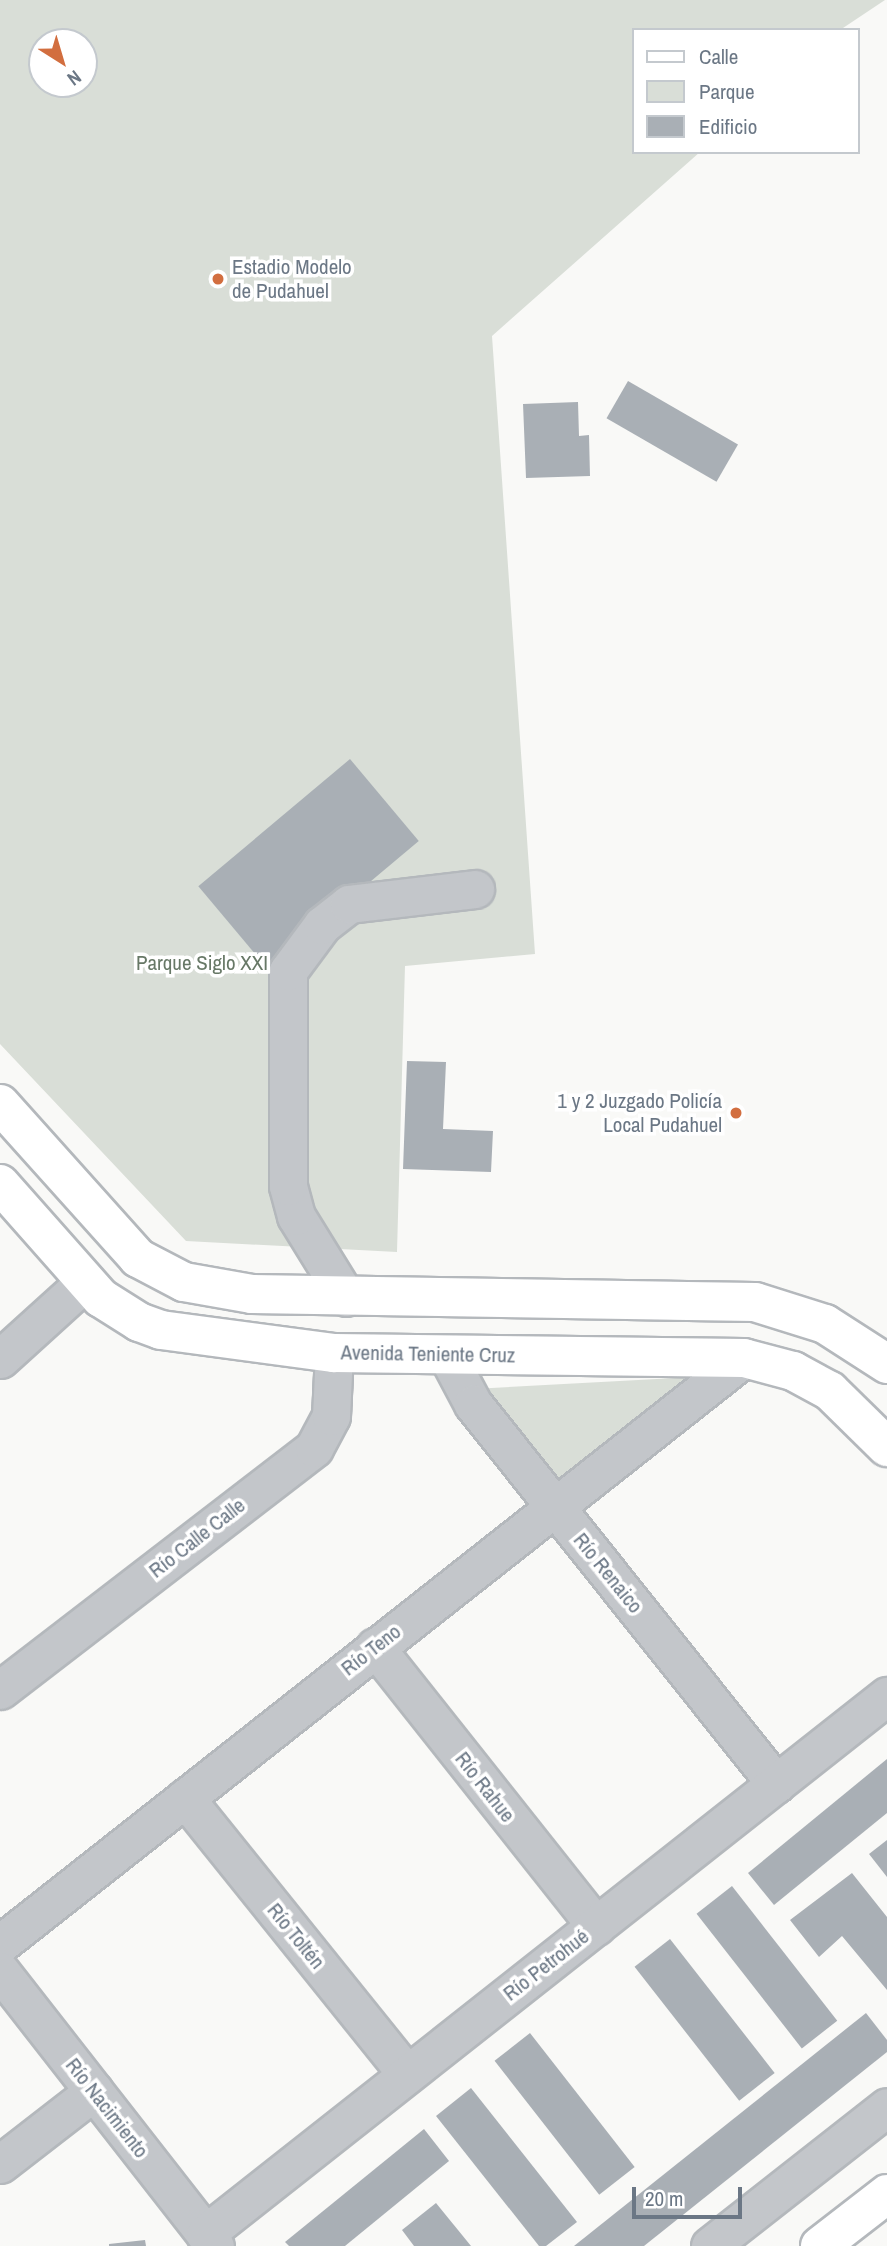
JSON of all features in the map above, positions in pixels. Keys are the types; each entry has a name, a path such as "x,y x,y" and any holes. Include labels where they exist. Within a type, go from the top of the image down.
{"main road":[{"path":"0,1104 138,1258 156,1271 184,1282 252,1294 346,1297 639,1300 728,1298 780,1307 824,1324 884,1354"},
{"name":"Avenida Teniente Cruz","path":"0,1184 86,1281 118,1311 161,1329 334,1353 448,1357 639,1355 744,1358 793,1371 830,1391 887,1447"},
{"path":"639,1300 639,1355"},
{"path":"821,2246 887,2194"}],"street":[{"path":"346,1297 296,1216 288,1186 288,971 322,925 349,904 475,889"},
{"path":"0,1359 86,1281"},
{"name":"Río Calle Calle","path":"0,1690 314,1448 331,1416 334,1353"},
{"name":"Río Renaico","path":"448,1357 473,1404 776,1784"},
{"name":"Río Teno","path":"0,1944 744,1358"},
{"name":"Río Rahue","path":"375,1647 596,1926"},
{"name":"Río Petrohué","path":"210,2240 407,2074 887,1696"},
{"name":"Río Toltén","path":"185,1797 407,2074"},
{"name":"Río Nacimiento","path":"0,1971 210,2240"},
{"path":"0,2164 94,2091"},
{"path":"710,2246 887,2107"}],"green space":[{"name":"Parque Siglo XXI","path":"0,0 885,0 843,28 632,28 632,154 698,154 492,336 535,954 405,966 397,1252 186,1241 0,1044"},
{"path":"694,1377 555,1491 473,1389"}],"building":[{"path":"628,381 738,444 716,482 606,418"},
{"path":"578,402 579,436 589,435 590,476 526,478 523,404"},
{"path":"350,759 419,841 267,968 198,886"},
{"path":"407,1061 446,1062 443,1129 493,1131 491,1172 403,1169"},
{"path":"887,1759 887,1813 774,1905 748,1873"},
{"path":"887,1840 887,1877 869,1854"},
{"path":"852,1873 887,1917 887,1990 842,1936 819,1957 790,1920"},
{"path":"732,1886 837,2021 802,2048 697,1914"},
{"path":"670,1939 775,2073 739,2101 635,1967"},
{"path":"866,2013 887,2040 887,2052 644,2246 574,2246"},
{"path":"530,2033 635,2167 599,2195 495,2061"},
{"path":"471,2088 577,2222 546,2246 539,2246 436,2116"},
{"path":"424,2129 449,2161 345,2246 289,2246 285,2242"},
{"path":"436,2203 471,2246 414,2246 402,2230"},
{"path":"145,2240 146,2246 109,2246 109,2244"}],"place":[{"name":"Estadio Modelo de Pudahuel","path":"218,279"},
{"name":"1 y 2 Juzgado Policía Local Pudahuel","path":"736,1113"}]}
